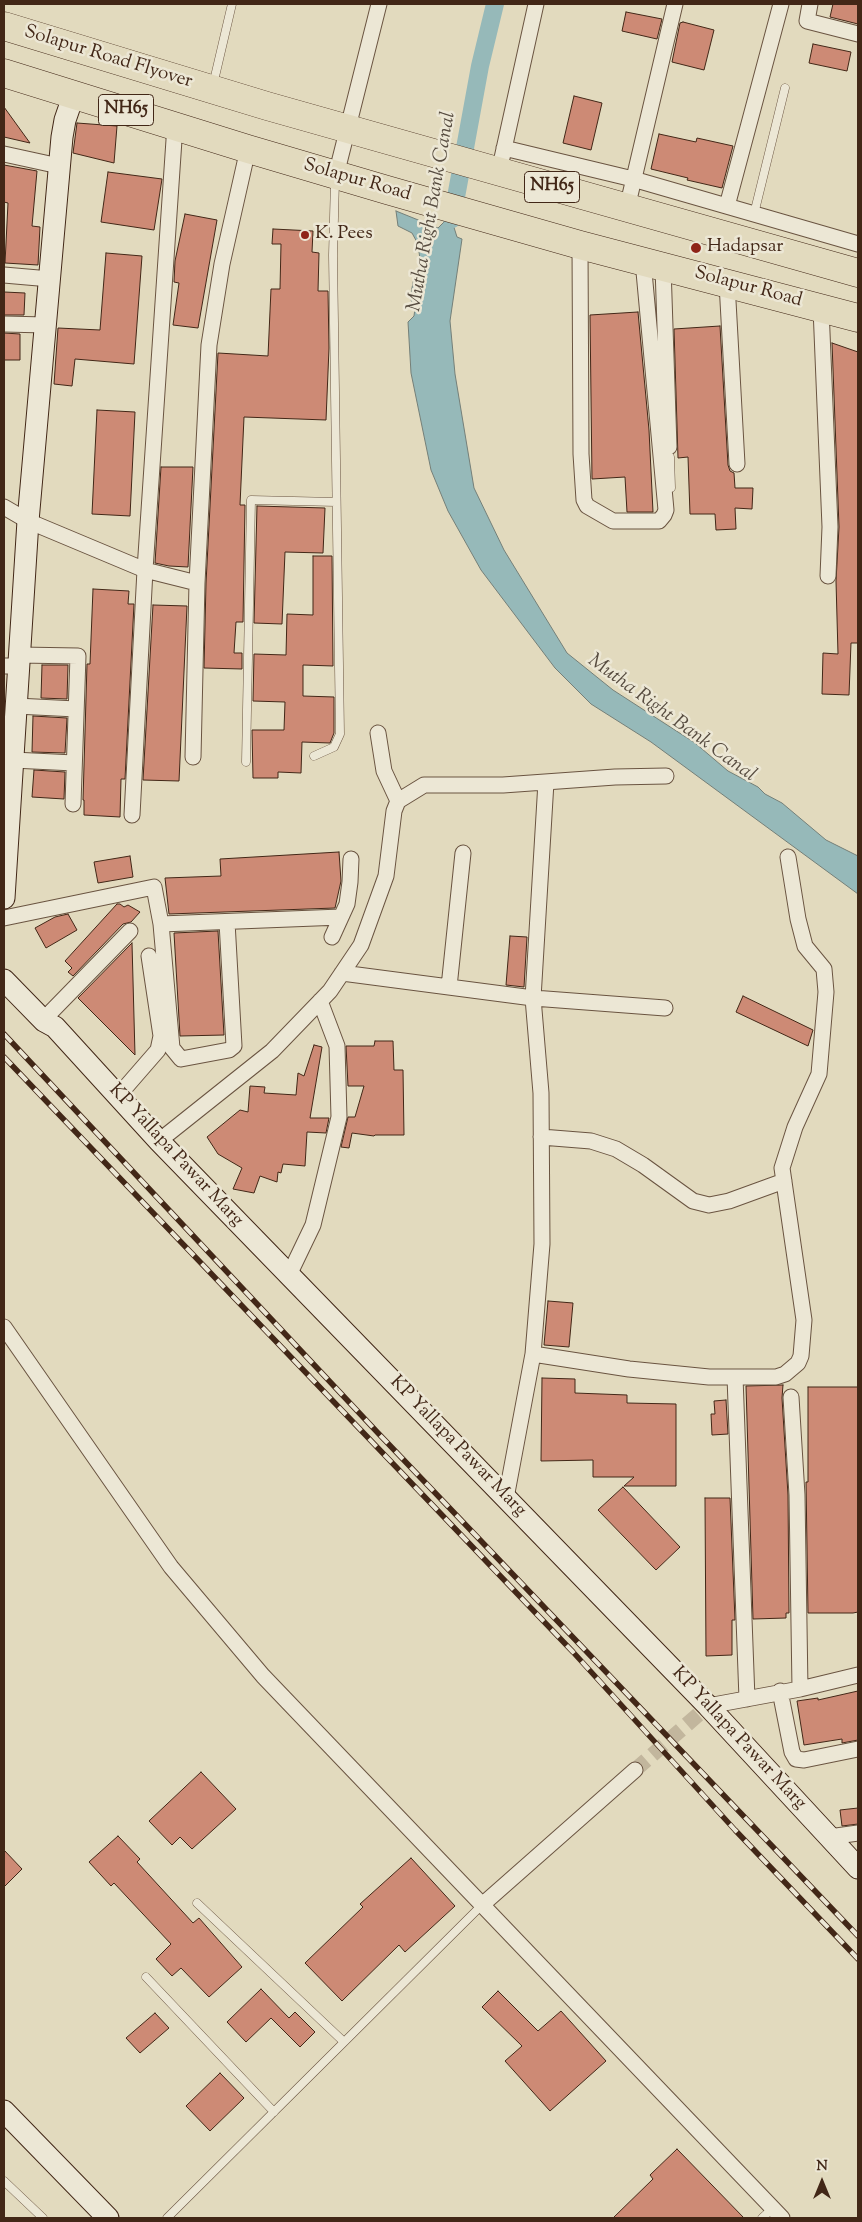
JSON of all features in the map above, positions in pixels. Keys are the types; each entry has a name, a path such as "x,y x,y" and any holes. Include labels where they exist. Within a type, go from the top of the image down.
{"highway":[{"name":"Solapur Road Flyover","path":"4,26 212,89"},
{"name":"Solapur Road","path":"4,73 387,190 580,245 858,318"},
{"name":"NH65","path":"212,89 401,144 493,162 627,208 858,273"}],"street":[{"path":"336,175 380,4"},
{"path":"536,4 493,162 633,179 754,214 858,240"},
{"path":"627,208 675,4"},
{"path":"727,206 780,4"},
{"path":"810,4 806,21 858,34"},
{"path":"4,898 10,764 16,706 14,662 46,326 59,166 65,120 74,94"},
{"path":"132,815 145,570 175,125"},
{"path":"194,757 197,584 209,345 222,264 248,149"},
{"path":"4,154 59,166"},
{"path":"580,245 580,375 584,500 587,506 612,521 658,521 666,510 653,264"},
{"path":"653,264 670,457"},
{"path":"4,275 50,279"},
{"path":"727,283 737,464"},
{"path":"821,308 830,526 828,576"},
{"path":"4,324 46,326"},
{"path":"4,507 28,521 145,570 197,584"},
{"path":"14,662 78,656 73,804"},
{"path":"16,706 76,709"},
{"path":"159,1141 272,1051 330,991 361,945 386,876 398,801 384,771 378,733"},
{"path":"10,764 74,763"},
{"path":"398,801 424,785 503,785 615,777 666,776"},
{"path":"506,1498 533,1354 542,1244 541,1092 533,998 546,782"},
{"path":"448,987 464,853"},
{"path":"533,1354 629,1369 735,1378 776,1377 794,1368 802,1356 804,1320 782,1168 795,1127 819,1074 826,992 824,969 805,946 798,919 788,857"},
{"path":"332,937 346,904 350,882 351,859"},
{"path":"4,918 154,887 161,924 172,1048 181,1059 229,1050 234,1046 227,922"},
{"path":"161,924 341,917"},
{"path":"52,1020 130,931"},
{"path":"118,1096 158,1050 161,1036 149,956"},
{"name":"KP Yallapa Pawar Marg","path":"4,968 159,1141 708,1706 829,1837 856,1863"},
{"path":"342,973 533,998 665,1008"},
{"name":"KP Yallapa Pawar Marg","path":"4,980 44,1021 52,1020"},
{"path":"289,1275 313,1226 339,1117 337,1046 320,1001"},
{"path":"541,1137 591,1141 616,1149 643,1165 693,1200 709,1205 730,1201 784,1181"},
{"path":"4,1327 171,1567 263,1676 482,1905 772,2215"},
{"path":"735,1378 747,1699"},
{"path":"791,1397 797,1495 800,1688"},
{"path":"708,1706 858,1675"},
{"path":"780,1691 792,1752 796,1759 804,1760 858,1749"},
{"path":"482,1905 635,1770"},
{"path":"829,1837 858,1833"},
{"path":"4,2111 108,2218"}],"lane":[{"path":"212,89 232,4"},
{"path":"754,214 785,88"},
{"path":"314,756 334,747 340,734 333,254 336,175"},
{"path":"670,457 671,490"},
{"path":"246,762 251,500 336,502"},
{"path":"197,1903 344,2042"},
{"path":"166,2218 482,1905"},
{"path":"146,1977 274,2112"},
{"path":"4,2181 43,2218"}],"water":[{"path":"396,211 438,228 445,221 452,221 457,237 462,239 450,321 455,374 474,488 504,550 567,653 613,690 695,743 728,771 758,787 765,794 782,803 826,840 858,856 858,894 651,742 591,704 555,668 481,570 448,511 431,470 411,373 408,322 414,316 415,308 410,298 414,278 421,267 418,244 412,233 398,226"}],"building":[{"path":"833,4 858,4 858,24 830,17"},
{"path":"626,12 662,19 657,39 622,31"},
{"path":"683,22 714,30 704,70 672,62 680,23"},
{"path":"813,44 851,52 847,71 809,63"},
{"path":"574,96 602,103 591,150 563,143"},
{"path":"4,107 30,143 4,137"},
{"path":"77,123 117,126 114,163 73,153"},
{"path":"659,134 696,142 697,138 733,146 722,188 651,169"},
{"path":"4,165 37,171 32,226 40,227 38,265 5,263 8,203 4,202"},
{"path":"108,172 162,179 154,230 101,222"},
{"path":"185,214 217,220 198,328 173,325 179,283 174,282 175,261"},
{"path":"273,229 313,231 312,252 319,253 318,291 328,291 329,348 326,420 244,417 240,505 245,505 243,622 236,622 234,653 242,653 242,669 204,668 206,583 218,353 268,356 271,289 280,289 281,244 272,244"},
{"path":"106,253 142,256 134,364 75,359 72,386 54,384 58,328 100,330"},
{"path":"4,292 25,293 24,315 4,315"},
{"path":"638,312 649,430 653,512 627,512 625,477 592,479 590,315"},
{"path":"720,326 728,465 730,471 734,473 735,488 753,488 752,509 735,508 736,529 716,530 715,514 690,514 688,457 678,458 674,329"},
{"path":"4,333 20,334 20,360 4,360"},
{"path":"832,343 858,352 858,643 851,643 849,695 822,694 823,653 838,654 836,581 839,527"},
{"path":"97,410 135,412 130,516 92,514"},
{"path":"161,467 193,467 188,567 155,563"},
{"path":"257,506 325,508 323,553 285,552 282,624 254,623"},
{"path":"313,556 332,556 333,666 303,665 303,696 334,697 334,733 330,743 302,742 301,773 278,772 278,778 253,778 252,730 284,730 285,702 253,701 254,654 286,655 287,614 313,615"},
{"path":"93,589 129,591 128,604 134,604 125,779 121,779 120,817 84,815 87,664 90,664"},
{"path":"153,605 187,606 179,781 143,780"},
{"path":"42,665 68,665 67,699 41,698"},
{"path":"33,716 67,718 65,753 32,752"},
{"path":"34,770 65,772 64,799 32,797"},
{"path":"339,852 341,881 335,908 169,914 165,878 221,876 220,859"},
{"path":"130,856 133,877 98,883 94,862"},
{"path":"117,904 124,907 128,905 140,912 131,922 123,924 73,976 68,972 72,968 65,961"},
{"path":"68,914 77,930 46,948 35,928 55,917"},
{"path":"218,931 224,1035 180,1036 174,933"},
{"path":"510,936 527,937 524,987 506,985"},
{"path":"132,943 135,1055 78,998"},
{"path":"743,996 813,1030 808,1046 736,1012"},
{"path":"375,1041 393,1041 394,1070 403,1070 404,1135 374,1136 352,1133 349,1148 341,1147 348,1117 355,1117 364,1086 348,1086 346,1046 374,1046"},
{"path":"314,1045 322,1047 310,1118 329,1118 326,1133 307,1132 305,1166 283,1164 281,1173 278,1172 277,1182 260,1176 254,1193 233,1189 242,1168 218,1154 207,1137 240,1110 248,1112 250,1086 265,1087 264,1093 296,1095 298,1073 304,1076"},
{"path":"548,1301 573,1303 569,1347 544,1345"},
{"path":"542,1378 575,1379 575,1393 627,1395 627,1403 676,1404 676,1486 624,1486 634,1477 593,1477 593,1460 541,1461"},
{"path":"783,1385 782,1398 788,1495 789,1613 786,1613 786,1618 753,1619 746,1386"},
{"path":"808,1387 858,1387 858,1612 808,1613 806,1482 808,1482"},
{"path":"726,1400 728,1434 712,1435 711,1414 715,1414 714,1401"},
{"path":"623,1487 680,1547 656,1570 598,1510"},
{"path":"705,1498 730,1498 735,1620 732,1620 732,1655 706,1656"},
{"path":"858,1691 858,1740 842,1743 842,1739 804,1745 797,1701 818,1698 818,1700"},
{"path":"201,1772 236,1809 192,1849 180,1837 172,1845 149,1821"},
{"path":"858,1808 858,1824 842,1826 840,1810"},
{"path":"118,1836 140,1859 137,1862 193,1923 199,1918 242,1967 209,1997 181,1968 172,1976 156,1959 171,1944 114,1883 111,1886 89,1862"},
{"path":"4,1850 22,1869 4,1887"},
{"path":"411,1858 455,1906 405,1952 399,1945 342,2001 305,1963 363,1907 360,1904"},
{"path":"261,1989 289,2018 295,2012 315,2032 300,2047 271,2018 246,2042 227,2022"},
{"path":"498,1991 538,2031 561,2011 606,2061 550,2111 505,2061 522,2046 482,2007"},
{"path":"155,2013 169,2028 140,2053 126,2038"},
{"path":"220,2073 244,2098 210,2131 186,2106"},
{"path":"677,2149 744,2218 613,2218 653,2179 650,2175"}],"waterway":[{"name":"Mutha Right Bank Canal","path":"452,219 480,66 495,4"}],"tunnel":[{"path":"635,1770 708,1706"}],"railway":[{"path":"4,1034 378,1433 858,1936"},
{"path":"4,1057 573,1652 735,1830 858,1959"}],"place":[{"name":"K. Pees","path":"305,235"},
{"name":"Hadapsar","path":"696,248"}]}
